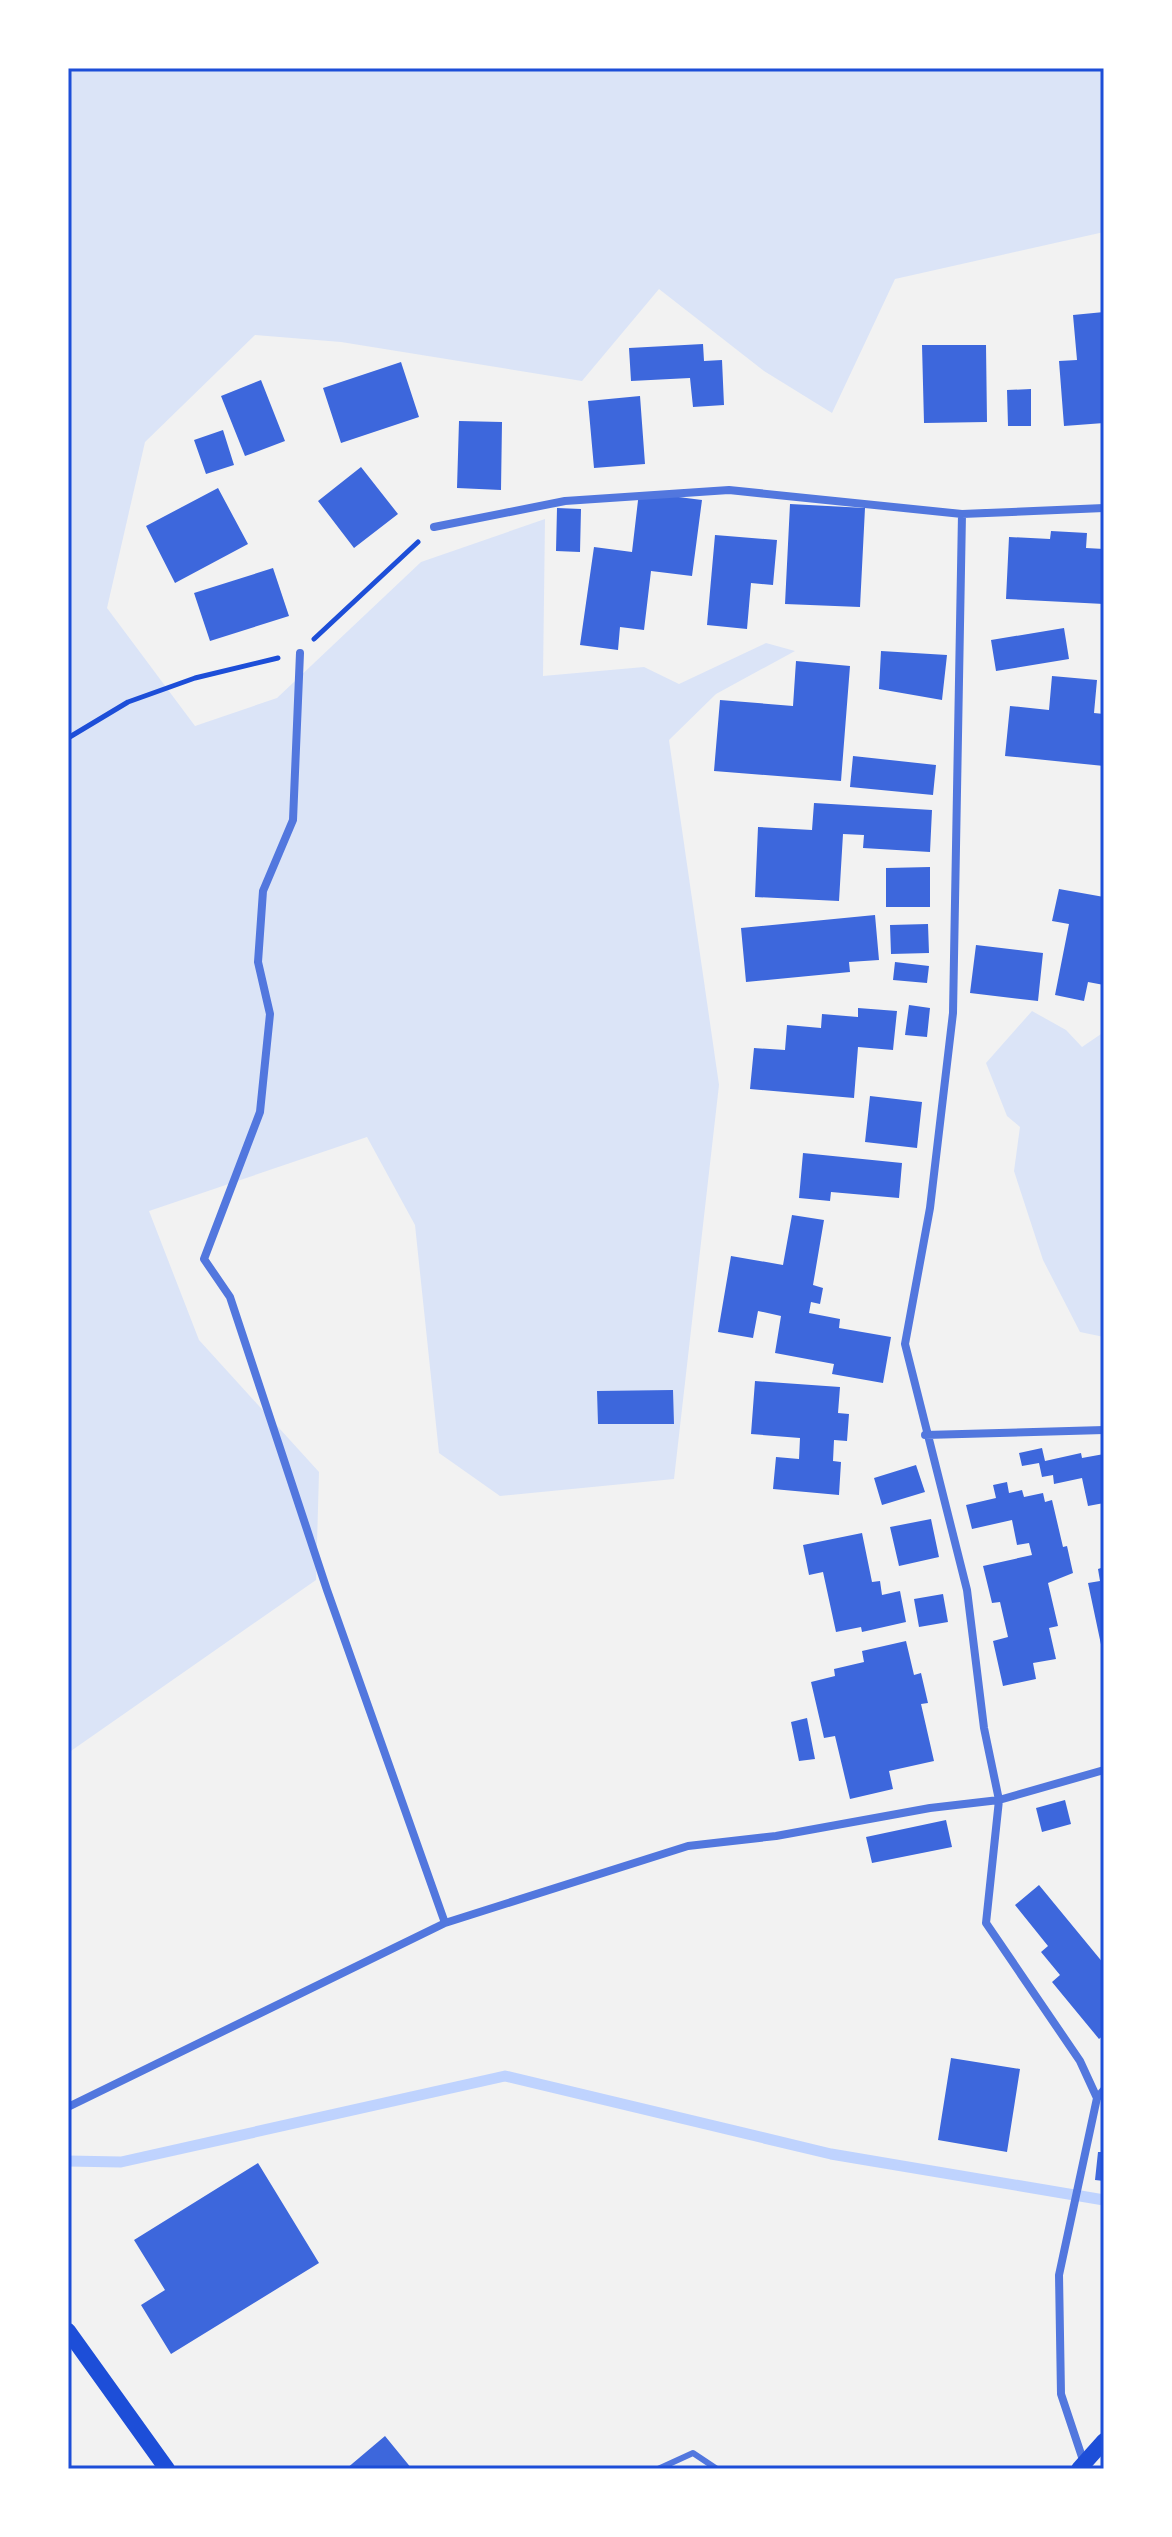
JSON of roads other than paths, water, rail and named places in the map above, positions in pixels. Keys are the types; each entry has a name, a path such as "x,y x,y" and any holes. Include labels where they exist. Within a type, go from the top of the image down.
{"main road":[{"path":"68,2331 167,2469"},
{"path":"1082,2466 1104,2441"}],"street":[{"path":"434,527 565,501 729,490 962,514 1104,508"},
{"path":"962,514 953,1013 930,1208 905,1344 925,1435 967,1590 984,1728 999,1800 986,1923 1080,2061 1097,2098"},
{"path":"300,653 293,820 263,891 258,962 270,1014 260,1112 204,1259 230,1297 327,1590 445,1923"},
{"path":"925,1435 1104,1430"},
{"path":"68,2107 445,1923 688,1846 776,1836 930,1808 999,1800 1104,1770"},
{"path":"1082,2466 1061,2394 1059,2275 1097,2098 1104,2090"}],"lane":[{"path":"658,2469 693,2453 717,2469"}],"waterway":[{"path":"68,2161 121,2162 505,2076 831,2154 1104,2200"}]}
